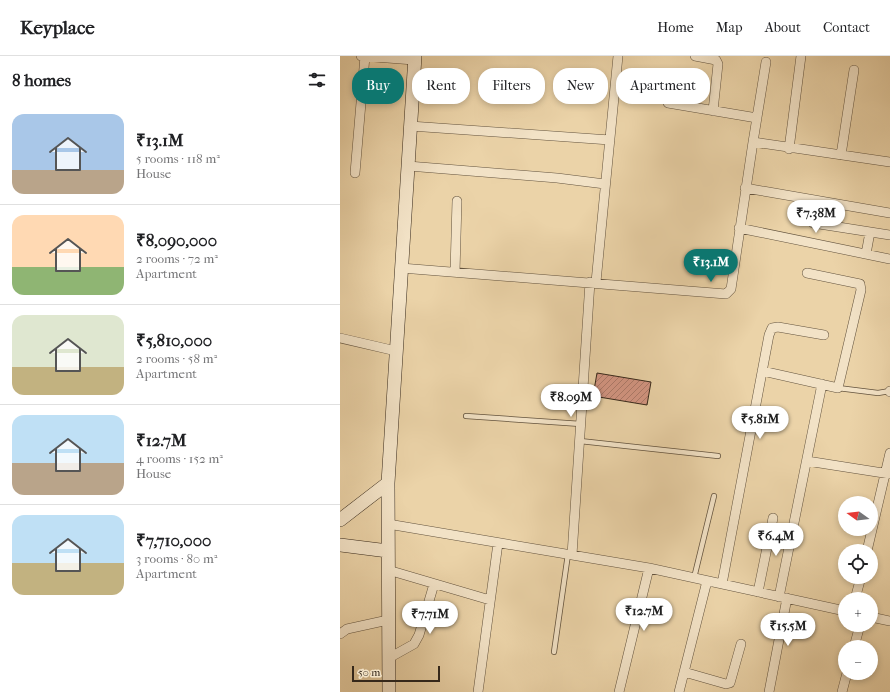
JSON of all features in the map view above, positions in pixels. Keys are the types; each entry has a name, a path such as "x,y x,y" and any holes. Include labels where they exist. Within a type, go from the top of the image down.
{"street":[{"path":"362,56 414,58 388,483 389,692"},
{"path":"355,173 364,56"},
{"path":"570,555 593,282 610,140 618,56"},
{"path":"695,56 716,60 718,64 713,111"},
{"path":"789,149 800,56"},
{"path":"401,268 593,282 726,294 731,290 745,188 766,62"},
{"path":"841,155 854,70"},
{"path":"674,104 757,118"},
{"path":"410,126 610,140"},
{"path":"753,142 789,149 890,162"},
{"path":"408,166 605,184"},
{"path":"745,188 890,213"},
{"path":"455,272 458,201"},
{"path":"812,223 890,236"},
{"path":"739,228 890,259"},
{"path":"866,254 870,232"},
{"path":"762,370 838,388 861,290 860,284 807,273"},
{"path":"722,584 768,335 772,328 778,327 824,335"},
{"path":"340,338 396,351"},
{"path":"769,692 783,598 822,384"},
{"path":"869,544 888,474 890,453"},
{"path":"807,461 888,474"},
{"path":"340,520 388,483"},
{"path":"758,592 773,518"},
{"path":"388,524 649,568 838,610"},
{"path":"478,692 498,543"},
{"path":"340,545 388,551"},
{"path":"619,692 649,568"},
{"path":"388,570 490,600"},
{"path":"679,692 707,581"},
{"path":"389,658 414,644 419,635 434,584"},
{"path":"878,618 890,621"},
{"path":"340,634 347,629 388,620"},
{"path":"684,672 726,684 730,683 741,644"},
{"path":"842,692 845,680"}],"lane":[{"path":"838,388 878,393 890,391"},
{"path":"466,416 581,424"},
{"path":"580,440 718,456"},
{"path":"694,578 714,496"},
{"path":"554,652 570,555"}],"building":[{"path":"597,373 651,382 647,405 593,396"}]}
